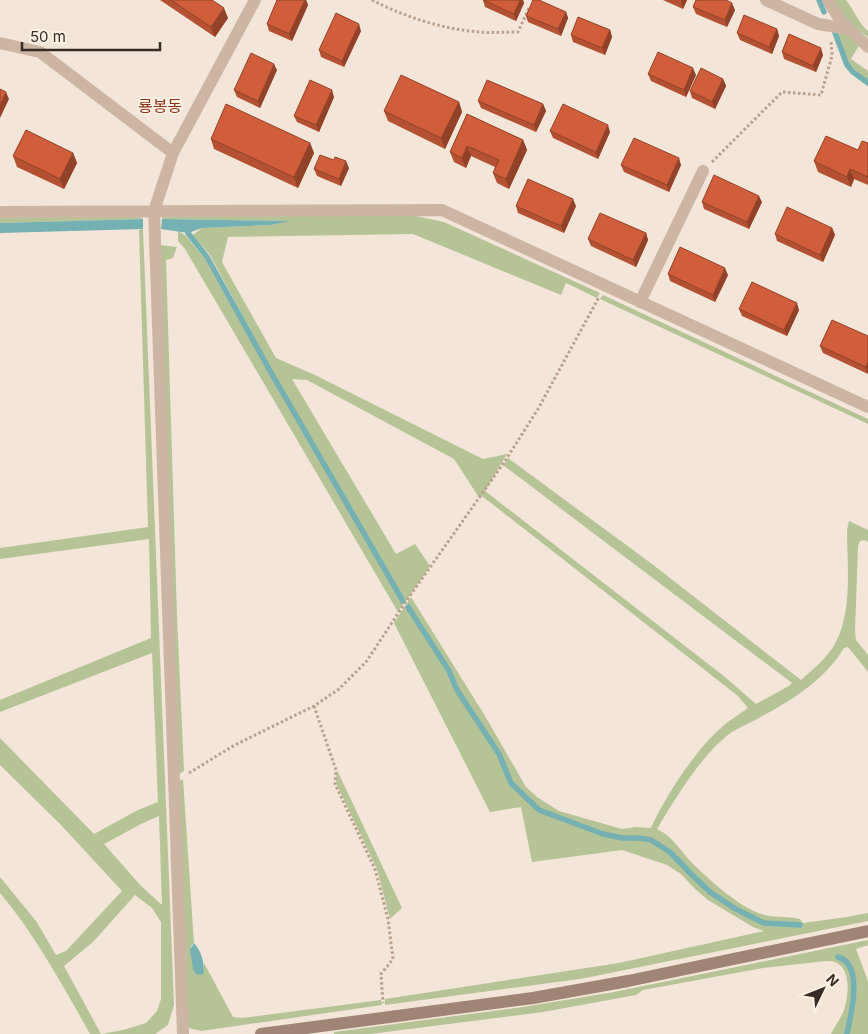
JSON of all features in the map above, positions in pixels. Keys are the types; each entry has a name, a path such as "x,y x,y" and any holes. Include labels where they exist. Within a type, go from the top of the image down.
{"street":[{"path":"183,1034 154,211 173,153 255,0"},
{"path":"766,0 818,24 849,29"},
{"path":"828,0 840,20 868,47"},
{"path":"0,43 40,52 173,153"},
{"path":"640,302 703,171"},
{"path":"0,212 442,210 868,407"},
{"path":"261,1034 542,996 628,981 868,931"}],"path":[{"path":"372,0 391,10 436,24 480,32 518,32 533,0"},
{"path":"703,171 782,92 821,95 832,56 829,26"},
{"path":"174,782 233,746 314,706 338,689 366,662 533,417 605,286"},
{"path":"314,706 336,770 335,784 375,869 388,919 393,959 381,974 385,1017"}],"green space":[{"path":"833,0 846,0 868,31 868,37 847,22"},
{"path":"835,30 844,30 860,44 851,59 868,71 868,81 848,64"},
{"path":"163,213 411,215 444,222 600,293 597,298 566,283 561,295 413,234 228,237 222,262 276,358 315,375 483,459 507,454 485,491 725,677 756,704 792,683 503,465 508,458 652,564 801,680 828,654 841,631 847,602 847,530 849,521 868,530 868,542 860,541 858,546 855,631 856,640 868,655 868,672 848,647 844,648 827,670 806,689 732,732 721,741 690,777 657,829 672,840 693,864 717,886 756,912 769,916 800,919 803,923 868,913 868,921 580,979 385,1005 385,999 619,963 764,931 753,927 708,900 681,874 667,865 622,850 532,862 521,807 490,812 394,623 405,606 448,671 456,691 498,754 510,784 538,811 602,835 622,840 639,839 651,842 670,853 709,893 733,909 764,924 803,927 802,923 765,922 734,906 711,891 671,851 652,839 622,837 603,833 540,809 512,782 501,753 458,690 450,670 407,603 411,597 485,716 526,787 537,797 559,811 622,829 636,827 651,828 673,787 702,747 723,726 748,708 738,696 482,496 480,499 454,459 307,380 292,379 396,554 415,544 430,566 406,601 270,367 210,255 193,235 202,228 271,225 287,221 162,219"},
{"path":"138,215 143,219 0,223 0,217"},
{"path":"143,229 174,1005 168,1025 155,1034 101,1034 90,1034 37,944 0,893 0,877 36,921 56,955 66,951 122,891 61,825 0,765 0,738 94,834 138,810 158,802 152,653 0,712 0,700 151,638 149,539 0,559 0,548 148,527 139,230","holes":["159,816 162,905 141,886 104,844","135,895 152,908 161,922 161,999 157,1011 146,1023 101,1034 64,966 93,942"]},
{"path":"178,231 186,236 205,259 403,604 398,612 185,249 178,241"},
{"path":"160,245 177,247 173,258 166,260 177,616 184,771 179,774"},
{"path":"603,295 868,419 868,424 600,299"},
{"path":"337,770 402,908 390,919 377,869 336,783"},
{"path":"183,779 194,943 191,946 204,973 204,963 233,1017 242,1018 381,1000 382,1005 201,1031 189,1028 187,1021 179,781"},
{"path":"868,940 868,945 856,949 868,981 868,1034 848,1034 854,1001 854,977 852,966 846,959 837,955 850,970 852,980 851,1004 845,1034 831,1034 844,1010 848,986 846,974 838,964 833,961 826,961 763,968 643,990 636,995 543,1012 370,1034 334,1034 334,1032 523,1007 614,992"}],"water":[{"path":"143,219 143,229 0,233 0,223"},
{"path":"162,219 290,221 271,225 202,228 188,233 161,229"},
{"path":"194,943 203,961 204,973 201,975 196,974 193,969 190,950"}],"building":[{"path":"171,0 212,0 224,8 211,27"},
{"path":"277,0 305,0 289,34 267,24"},
{"path":"483,0 520,0 514,14"},
{"path":"533,0 539,0 566,12 558,29 526,16"},
{"path":"696,0 726,0 732,3 725,20 693,7"},
{"path":"336,13 359,24 342,61 319,50"},
{"path":"744,15 777,29 769,47 737,33"},
{"path":"578,17 610,30 602,48 571,35"},
{"path":"789,34 821,48 813,66 782,52"},
{"path":"658,52 693,68 684,90 648,74"},
{"path":"251,53 274,64 258,101 234,90"},
{"path":"701,68 723,79 712,102 690,91"},
{"path":"401,75 459,102 441,138 384,111"},
{"path":"310,80 332,90 316,125 294,116"},
{"path":"487,80 543,104 534,125 478,101"},
{"path":"0,89 6,92 0,106"},
{"path":"226,104 310,143 294,177 211,139"},
{"path":"563,104 608,125 596,152 550,131"},
{"path":"467,114 523,140 506,179 493,173 499,160 467,146 462,158 450,152"},
{"path":"26,130 73,153 60,179 13,156"},
{"path":"826,136 858,150 862,141 868,143 868,177 850,169 847,177 814,161"},
{"path":"634,138 679,158 667,185 621,165"},
{"path":"320,155 334,160 335,157 346,161 339,179 314,169"},
{"path":"714,175 759,196 747,222 702,202"},
{"path":"528,179 573,199 561,226 516,206"},
{"path":"787,207 832,228 820,255 775,234"},
{"path":"600,213 646,233 633,260 588,239"},
{"path":"680,247 725,268 713,295 668,274"},
{"path":"752,282 797,303 784,330 739,309"},
{"path":"832,320 868,336 868,362 866,367 820,346"}],"waterway":[{"path":"819,0 824,12"},
{"path":"834,30 847,65 868,83"},
{"path":"188,233 207,257 269,369 403,601"},
{"path":"408,607 449,671 457,690 499,754 511,783 539,810 603,834 622,838 651,840 670,852 710,892 734,908 764,923 800,925"},
{"path":"838,957 846,962 851,969 853,979 853,1003 847,1034"}],"district":[{"name":"룡봉동","path":"160,106"}]}
